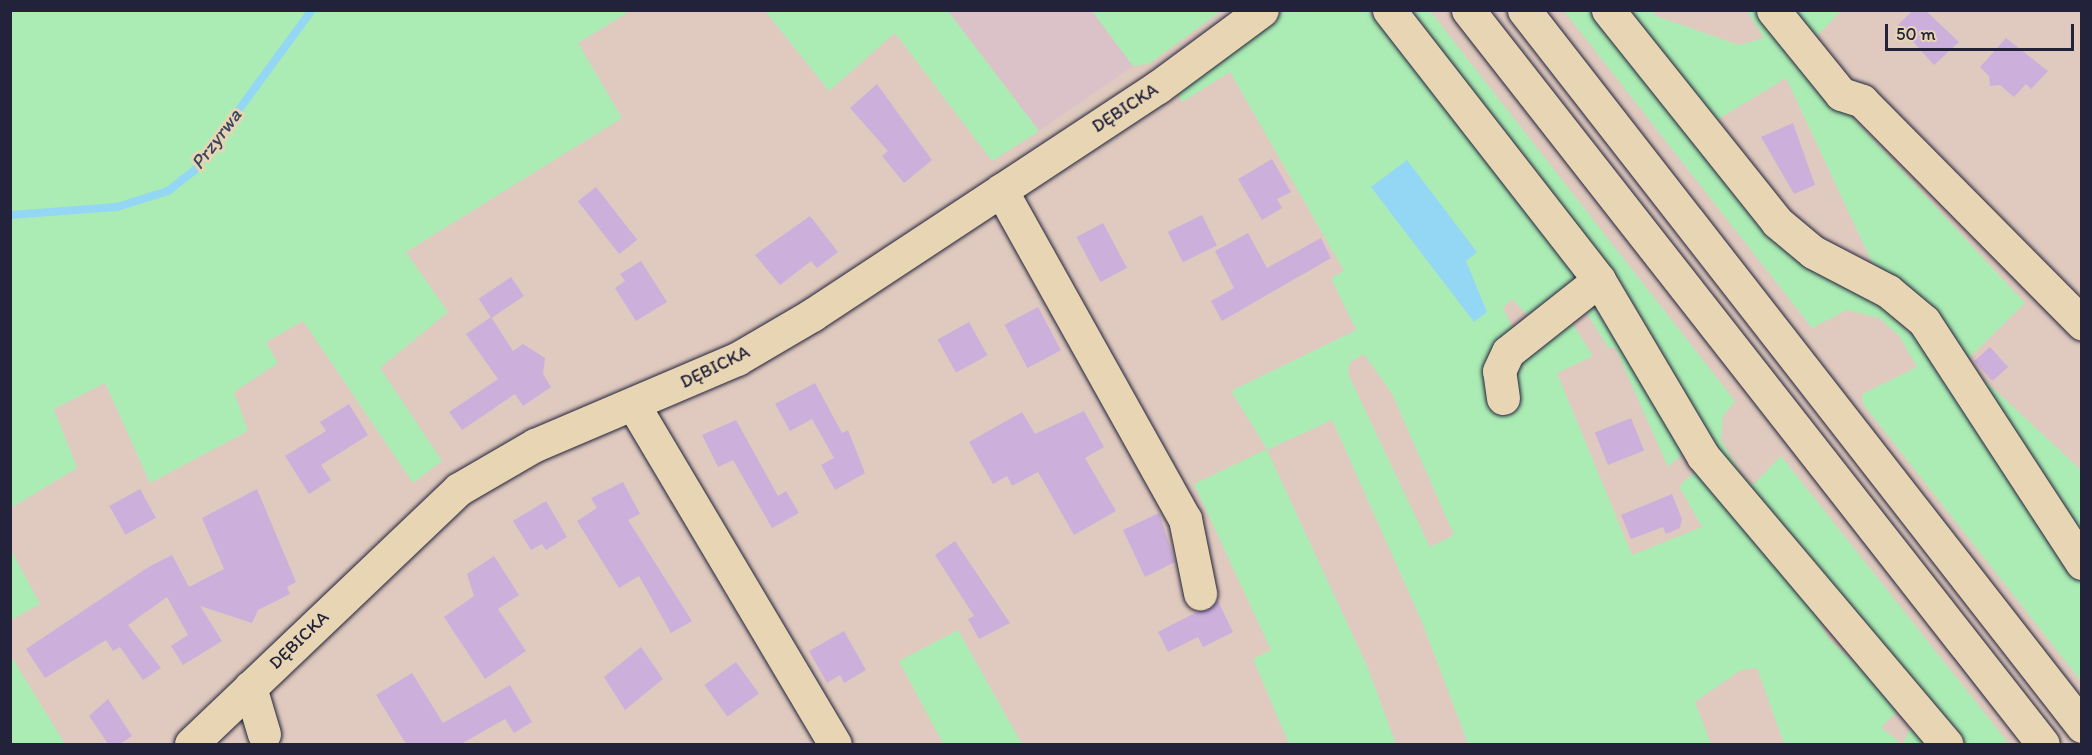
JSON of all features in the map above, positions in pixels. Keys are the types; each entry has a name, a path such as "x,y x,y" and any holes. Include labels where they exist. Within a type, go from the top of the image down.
{"main road":[{"name":"DĘBICKA","path":"191,744 459,489 535,445 737,359 1000,190 1263,10"},
{"path":"1389,10 1607,291 1681,425 1703,456 1946,744"},
{"path":"1468,10 2043,744"},
{"path":"1524,10 2082,726"},
{"path":"1608,10 1742,183 1813,252 1888,291 1924,321 2082,562"},
{"path":"1773,10 1841,94 1862,101 2082,323"},
{"path":"1000,190 1185,519 1200,593"},
{"path":"1503,398 1499,371 1508,352 1607,291"},
{"path":"633,404 834,744"},
{"path":"250,687 264,734"}],"shaded area":[{"path":"948,11 1092,11 1133,66 1039,131"}],"green space":[{"path":"10,11 630,11 578,43 622,118 406,252 448,312 380,368 442,461 413,483 303,321 266,342 278,363 234,392 248,431 150,483 105,383 54,409 77,468 11,508"},
{"path":"765,11 948,11 1039,131 992,161 895,33 829,91"},
{"path":"1092,11 1221,11 1149,64 1133,66"},
{"path":"1282,11 1369,11 1582,274 1529,317 1512,299 1503,308 1515,333 1514,356 1569,318 1593,356 1557,373 1632,555 1702,527 1679,486 1697,470 1804,594 1829,639 1892,698 1896,713 1881,727 1901,744 1784,744 1757,668 1741,670 1695,702 1711,744 1468,744 1422,622 1332,420 1267,450 1367,666 1396,744 1289,744 1253,659 1271,650 1194,484 1267,449 1231,391 1356,330 1331,278 1344,271 1230,72 1182,102 1177,91","holes":["1364,354 1392,394 1454,535 1430,547 1348,374 1350,362"]},
{"path":"1403,11 1430,11 1735,401 1723,416 1721,440 1741,474 1753,485 1781,456 2009,744 1956,744 1727,471"},
{"path":"1564,11 1596,11 1866,295 1931,350 2081,580 2081,681 1863,404 1862,394 1917,367 1900,337 1879,318 1847,310 1812,328"},
{"path":"1622,11 1656,11 1653,15 1739,45 1764,38 1747,11 1766,11 1846,110 2025,303 1965,362 2081,470 2081,547 1876,271 1786,78 1710,124"},
{"path":"1789,11 1841,11 1814,39"},
{"path":"1603,298 1686,451 1668,467 1615,347 1609,349 1585,310"},
{"path":"11,550 40,604 10,620"},
{"path":"958,630 1022,744 943,744 899,661"},
{"path":"11,656 65,744 11,744"},
{"path":"1912,724 1930,744 1903,744"}],"water":[{"path":"1407,160 1477,252 1466,261 1487,312 1474,322 1371,187"}],"building":[{"path":"1913,10 1925,10 1959,42 1934,65 1898,25"},
{"path":"2006,38 2048,71 2031,89 2026,84 2014,97 2000,85 1990,86 1989,76 1980,67"},
{"path":"877,84 932,160 904,183 882,156 888,151 850,108"},
{"path":"1793,123 1815,185 1794,194 1761,137"},
{"path":"1272,159 1291,192 1277,199 1282,208 1262,220 1238,179"},
{"path":"596,187 637,240 619,254 578,201"},
{"path":"1202,215 1217,246 1183,262 1168,232"},
{"path":"810,216 838,252 817,268 811,261 780,285 755,255"},
{"path":"1103,223 1127,268 1100,282 1077,237"},
{"path":"1248,233 1267,268 1321,238 1331,258 1222,321 1211,301 1234,288 1215,251"},
{"path":"641,261 667,302 636,321 615,288 625,281 620,274"},
{"path":"511,277 524,296 492,318 479,299"},
{"path":"1038,307 1061,350 1027,368 1004,325"},
{"path":"491,317 513,351 523,344 545,358 543,374 551,387 523,406 515,394 462,430 449,412 498,379 466,334"},
{"path":"969,322 987,355 956,373 938,339"},
{"path":"1990,347 2008,367 1992,381 1974,361"},
{"path":"815,383 842,433 848,430 865,473 835,490 821,465 834,458 812,419 790,431 775,404"},
{"path":"349,404 368,435 321,465 331,480 309,494 285,456 326,431 320,422"},
{"path":"1084,411 1104,447 1085,458 1116,511 1074,535 1038,472 1012,486 1007,476 993,484 969,442 1022,412 1035,434"},
{"path":"1631,418 1644,450 1608,465 1595,433"},
{"path":"736,420 778,496 786,491 799,513 772,528 733,460 718,467 702,435"},
{"path":"623,482 640,514 628,520 692,621 671,633 639,576 619,588 577,521 597,508 591,498"},
{"path":"140,489 156,518 125,535 109,506"},
{"path":"257,489 296,582 287,587 290,594 258,610 252,623 200,606 222,641 183,665 171,646 188,635 167,597 128,625 161,668 143,680 120,647 113,651 106,640 45,678 26,649 147,568 172,555 189,587 224,569 202,518"},
{"path":"1672,494 1682,519 1680,528 1666,534 1663,527 1631,539 1621,515"},
{"path":"546,501 567,537 546,550 542,544 531,550 513,521"},
{"path":"1159,513 1175,562 1145,577 1123,530"},
{"path":"955,541 1010,623 979,639 968,619 974,616 935,555"},
{"path":"494,556 519,595 498,609 526,651 485,679 444,617 474,596 467,574"},
{"path":"1218,601 1233,632 1203,647 1198,637 1168,652 1158,632"},
{"path":"844,631 866,670 844,683 840,675 827,683 809,651"},
{"path":"641,647 663,679 625,710 604,677"},
{"path":"736,662 759,694 727,716 704,685"},
{"path":"412,673 443,723 510,685 532,722 514,733 505,719 461,744 406,744 376,695"},
{"path":"108,699 132,736 120,744 108,744 89,716"}],"waterway":[{"name":"Przyrwa","path":"10,215 117,207 168,191 194,171 312,10"}]}
